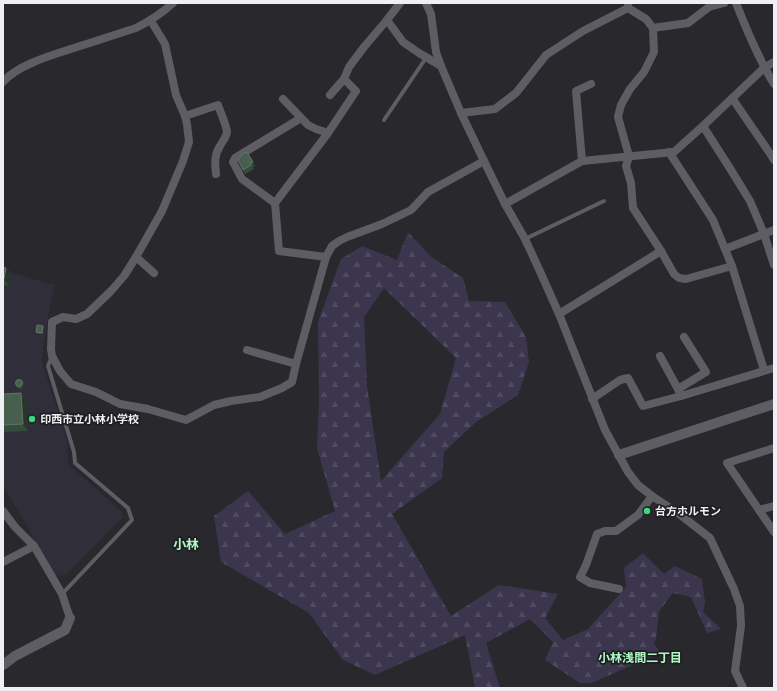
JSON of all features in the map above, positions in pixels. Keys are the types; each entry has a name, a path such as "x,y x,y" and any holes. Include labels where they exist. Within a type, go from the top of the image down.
{"street":[{"path":"3,82 13,73 40,59 136,28 151,21 173,3"},
{"path":"330,95 344,79 349,67 400,3"},
{"path":"426,3 431,14 436,52 441,66 484,160 505,204 525,240 559,314 605,430 628,472 638,485 695,525 710,538 734,589 740,606 741,626 735,671 744,688"},
{"path":"653,28 688,23 710,7 724,3"},
{"path":"736,3 764,68 774,84"},
{"path":"462,113 495,109 516,93 546,55 583,30 628,6 646,18 653,28 654,52 644,72 627,94 621,105 618,117 629,156 626,166 631,183 633,208 674,274 679,278 686,279 732,266"},
{"path":"387,20 403,42 419,54 441,66"},
{"path":"151,21 165,44 176,95 187,124 189,142 183,161 162,211 124,276 87,314 76,319 63,317 52,322 52,356 60,370 71,384 96,392 120,404 148,409 186,420 214,405 260,397 282,388 292,382 326,257 332,246 347,236 382,224 411,210 428,192 484,160"},
{"path":"505,204 582,161 674,152 764,68 774,62"},
{"path":"326,257 279,251 275,203 328,133 356,91 344,79"},
{"path":"582,161 576,91 591,84"},
{"path":"732,98 774,160"},
{"path":"283,99 308,124 316,129 328,133"},
{"path":"185,116 218,106 227,131 225,138 217,150 215,164 216,174"},
{"path":"275,203 242,178 233,162 235,158 301,118"},
{"path":"703,126 750,201 764,234 774,266"},
{"path":"669,152 713,220 732,266 764,370"},
{"path":"725,249 774,230"},
{"path":"559,314 661,251"},
{"path":"136,257 154,273"},
{"path":"679,393 706,372 684,337"},
{"path":"247,350 296,364"},
{"path":"660,356 679,393"},
{"path":"592,399 620,380 628,378 643,406 679,393 774,368"},
{"path":"619,455 774,404"},
{"path":"774,448 727,463 774,532"},
{"path":"619,589 590,583 580,577 596,534 605,531 616,531 638,515 652,496"},
{"path":"759,510 774,506"},
{"path":"3,511 15,527 34,546 62,594 70,618 65,630 15,656 3,665"},
{"path":"3,562 34,546"}],"lane":[{"path":"384,120 426,58"},
{"path":"525,240 604,201"},
{"path":"52,356 48,366 74,452 75,463 128,508 132,520 62,594"}],"shaded area":[{"name":"印西市立小林小学校","path":"3,266 13,273 54,285 43,347 42,362 68,445 67,451 69,465 122,512 122,518 65,575 55,575 36,545 29,529 3,486"}],"green space":[{"path":"408,232 430,256 463,278 469,301 505,302 526,337 529,362 518,395 476,422 444,452 442,478 392,514 451,616 499,585 558,594 545,618 563,640 588,629 626,587 624,568 643,553 664,574 675,566 702,579 705,602 703,612 721,629 707,633 691,597 673,593 659,611 656,639 654,644 661,653 591,683 580,683 545,660 553,642 530,619 486,643 500,688 475,688 465,635 375,675 343,660 309,613 221,562 214,516 248,491 285,534 335,511 317,448 319,401 318,322 341,259 362,246 397,260","holes":["384,288 456,358 440,414 381,481 367,386 364,317"]}],"building":[{"path":"247,152 253,162 243,170 238,160"},
{"path":"3,267 6,268 4,279 3,279"},
{"path":"37,325 43,326 42,333 36,332"},
{"path":"19,380 22,383 19,386 16,383"},
{"path":"21,393 23,424 3,425 3,394"}],"place":[{"name":"印西市立小林小学校","path":"32,419"},
{"name":"台方ホルモン","path":"647,511"}],"district":[{"name":"小林","path":"186,544"},
{"name":"小林浅間二丁目","path":"640,658"}]}
